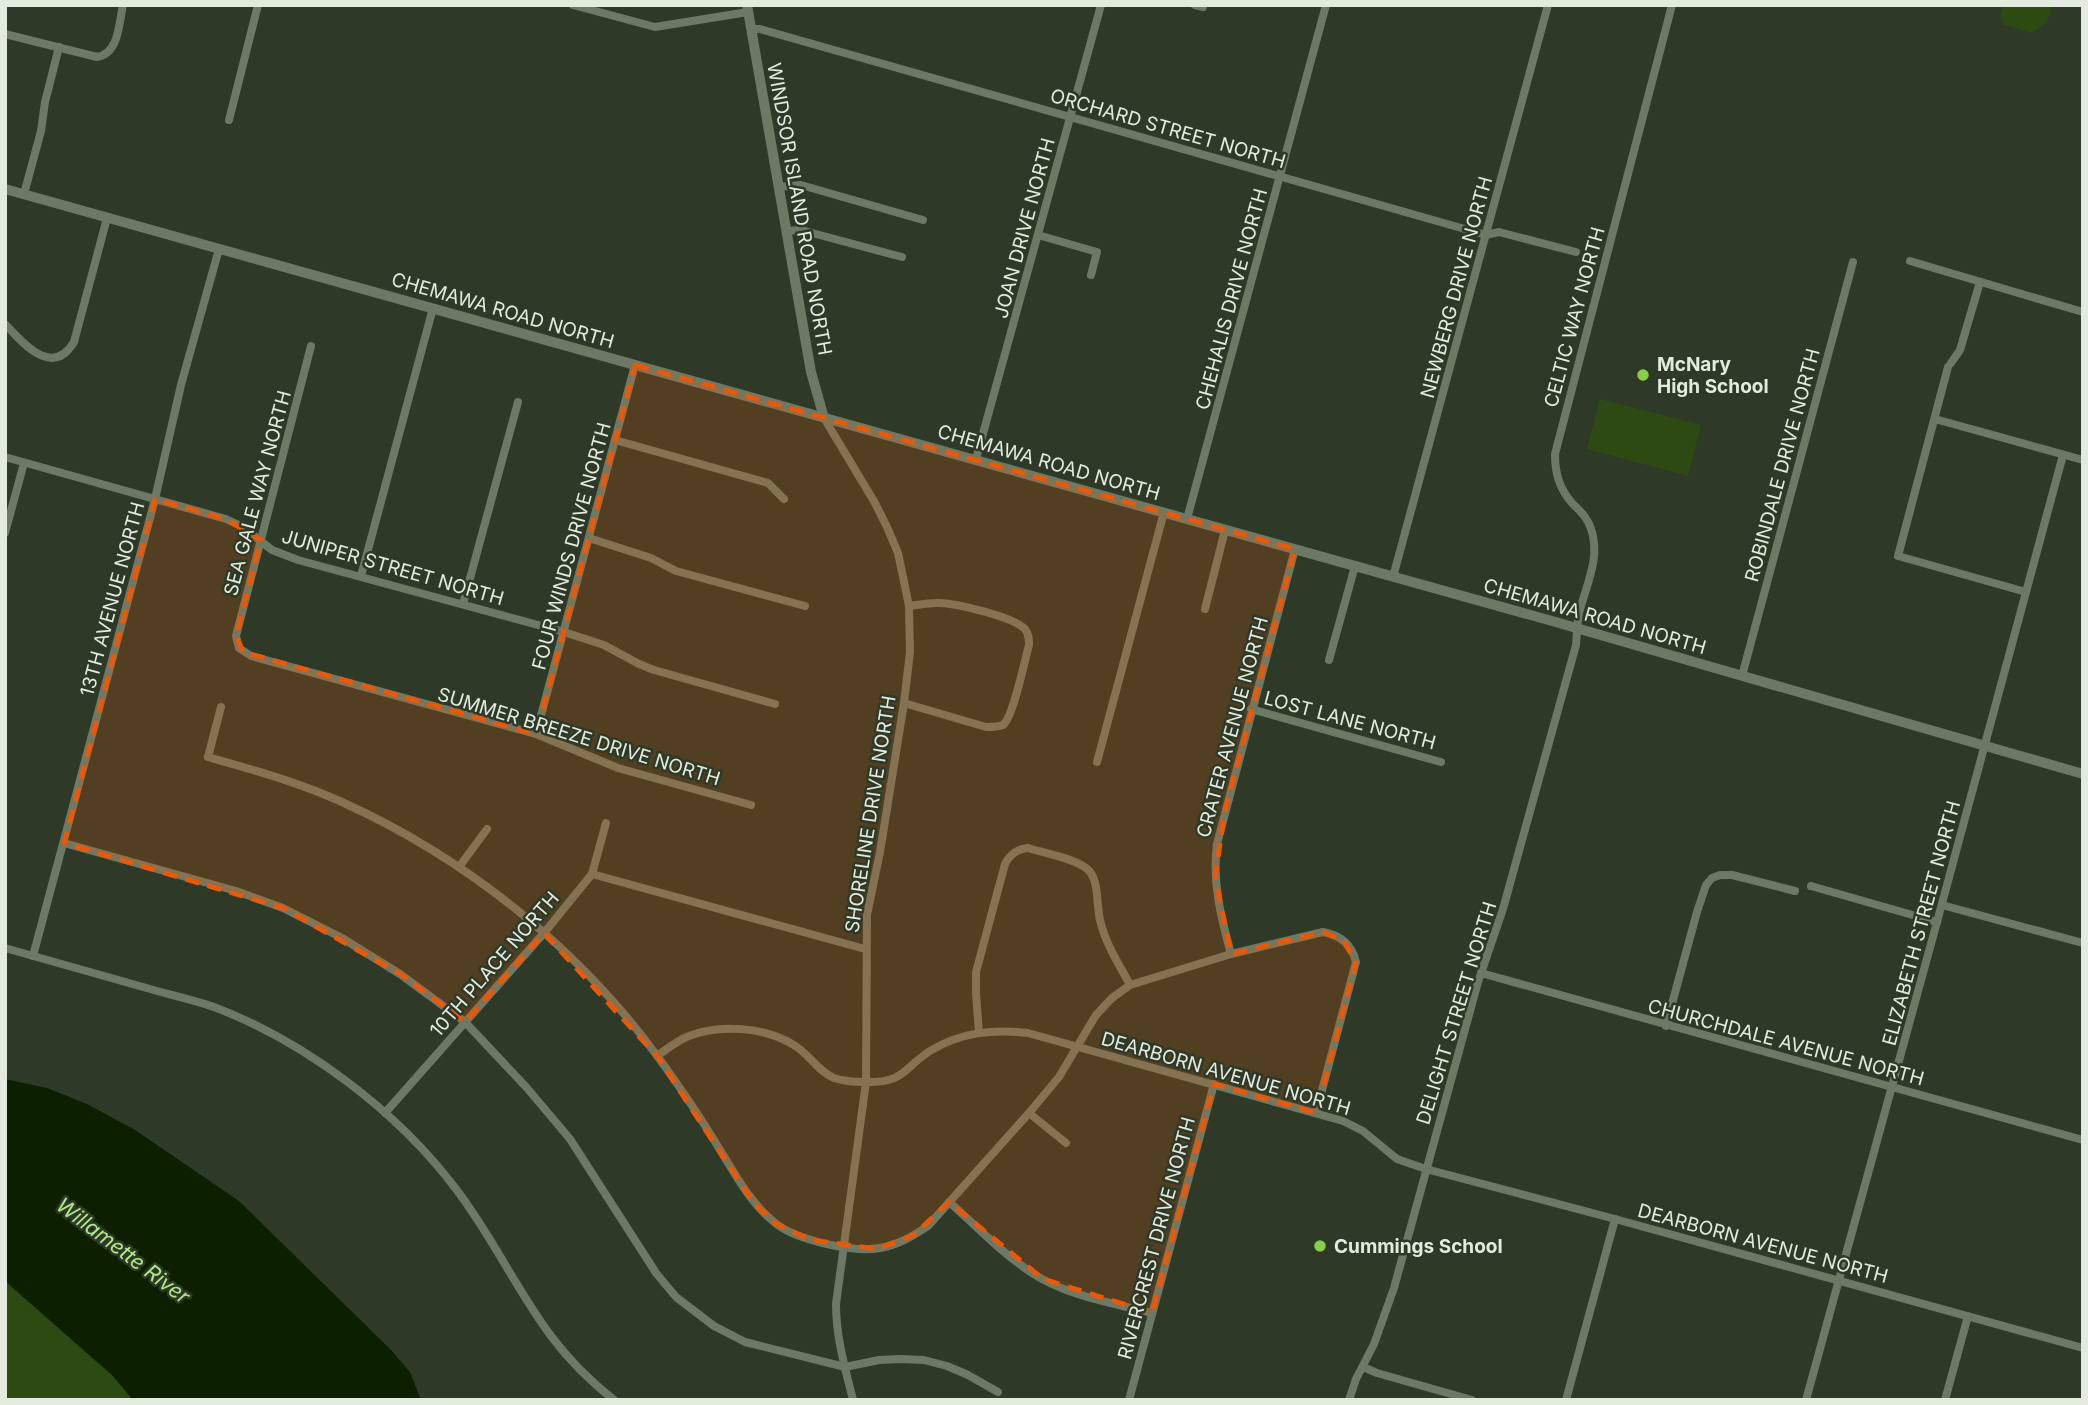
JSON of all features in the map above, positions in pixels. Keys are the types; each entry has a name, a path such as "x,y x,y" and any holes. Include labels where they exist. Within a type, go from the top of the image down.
{"street":[{"path":"5,34 97,57 109,53 124,5"},
{"path":"229,120 258,5"},
{"path":"573,5 656,27 747,9"},
{"name":"JOAN DRIVE NORTH","path":"976,459 1101,5"},
{"name":"CHEHALIS DRIVE NORTH","path":"1187,519 1326,5"},
{"name":"NEWBERG DRIVE NORTH","path":"1393,577 1548,5"},
{"name":"CELTIC WAY NORTH","path":"1577,629 1578,616 1594,562 1594,540 1587,520 1559,483 1555,453 1672,5"},
{"name":"WINDSOR ISLAND ROAD NORTH","path":"747,9 811,372 824,418"},
{"name":"ORCHARD STREET NORTH","path":"751,29 760,29 1486,235 1499,232 1576,252"},
{"path":"24,194 60,47"},
{"path":"778,187 800,185 923,220"},
{"name":"CHEMAWA ROAD NORTH","path":"5,189 976,459 2083,774"},
{"path":"5,324 34,352 51,357 66,353 74,342 107,218"},
{"path":"786,231 801,230 902,257"},
{"path":"1038,235 1097,252 1091,275"},
{"name":"13TH AVENUE NORTH","path":"33,956 155,499 181,385 219,249"},
{"path":"1910,261 2083,312"},
{"name":"ROBINDALE DRIVE NORTH","path":"1742,676 1853,262"},
{"path":"1980,282 1960,350 1949,365 1898,555 2026,593"},
{"path":"360,576 433,308"},
{"name":"SEA GALE WAY NORTH","path":"239,648 236,636 311,346"},
{"name":"FOUR WINDS DRIVE NORTH","path":"536,734 635,365"},
{"path":"463,604 518,401"},
{"name":"SHORELINE DRIVE NORTH","path":"824,418 887,527 898,553 909,606 910,652 904,703 867,915 866,1082 836,1315 839,1344 853,1400"},
{"path":"1935,419 2083,460"},
{"path":"615,440 768,483 784,499"},
{"name":"ELIZABETH STREET NORTH","path":"1806,1400 2063,455"},
{"name":"JUNIPER STREET NORTH","path":"5,457 226,519 243,527 272,550 298,560 564,632 604,645 654,670 775,704"},
{"path":"5,533 24,463"},
{"path":"1097,762 1164,512"},
{"path":"1205,609 1225,530"},
{"path":"589,538 651,558 677,571 805,606"},
{"name":"CRATER AVENUE NORTH","path":"1231,954 1216,891 1215,856 1251,709 1295,549"},
{"path":"1329,660 1354,566"},
{"path":"904,703 986,727 1003,724 1011,713 1029,645 1024,629 1009,620 956,605 938,603 909,606"},
{"name":"DELIGHT STREET NORTH","path":"1349,1400 1384,1319 1481,973 1503,909 1563,696 1576,645 1577,629"},
{"name":"SUMMER BREEZE DRIVE NORTH","path":"239,648 251,656 536,734 618,768 751,805"},
{"path":"220,707 208,757 281,779 342,802 402,831 458,867 544,933 600,988 657,1056 752,1200 774,1223 792,1234 844,1246 877,1249 898,1244 928,1226 1059,1077 1096,1015 1112,998 1130,985 1231,954 1313,933 1332,933 1349,946 1356,962 1316,1112"},
{"name":"LOST LANE NORTH","path":"1251,709 1441,762"},
{"name":"10TH PLACE NORTH","path":"385,1113 544,933 592,874 606,823"},
{"path":"458,867 487,829"},
{"path":"64,843 236,891 283,908 342,938 400,974 465,1022 570,1139 656,1273 677,1297 714,1326 745,1342 845,1367 879,1360 924,1360 968,1374 998,1392"},
{"path":"979,1032 976,972 1005,864 1013,852 1020,849 1028,848 1079,863 1091,873 1105,938 1130,985"},
{"path":"592,874 865,949"},
{"path":"1666,1026 1697,912 1706,885 1712,878 1732,875 1795,891"},
{"path":"1811,886 1937,922"},
{"path":"1942,905 2083,943"},
{"path":"5,948 213,1007 266,1031 338,1076 385,1113 456,1188 556,1342 592,1382 614,1400"},
{"name":"CHURCHDALE AVENUE NORTH","path":"1481,973 2083,1140"},
{"name":"DEARBORN AVENUE NORTH","path":"657,1056 685,1037 710,1029 747,1030 792,1044 833,1077 866,1082 894,1080 929,1052 979,1032 1028,1032 1343,1121 1363,1131 1397,1158 1426,1169 2083,1348"},
{"name":"RIVERCREST DRIVE NORTH","path":"1129,1400 1214,1084"},
{"path":"1029,1113 1066,1143"},
{"path":"949,1202 1021,1265 1042,1279 1069,1291 1152,1313"},
{"path":"1566,1400 1615,1219"},
{"path":"1945,1400 1968,1316"},
{"path":"1363,1367 1472,1400"}],"highlighted area":[{"path":"635,365 1295,549 1225,810 1215,877 1231,954 1323,932 1343,940 1356,962 1316,1113 1214,1084 1152,1313 1043,1279 949,1202 914,1235 877,1249 810,1240 774,1223 752,1201 657,1056 544,933 465,1022 400,974 283,908 64,843 155,499 226,519 261,540 236,636 243,652 536,734"}],"green space":[{"path":"2003,5 2051,5 2051,10 2046,22 2032,33 2004,25 2000,16"},
{"path":"1600,399 1701,425 1688,476 1587,449"},
{"path":"5,1281 113,1376 133,1400 5,1400"}],"water":[{"name":"Willamette River","path":"5,1079 47,1088 87,1104 135,1130 239,1201 391,1350 410,1372 421,1400 133,1400 113,1376 5,1281"}],"place":[{"name":"McNary High School","path":"1643,375"},
{"name":"Cummings School","path":"1320,1246"}]}
